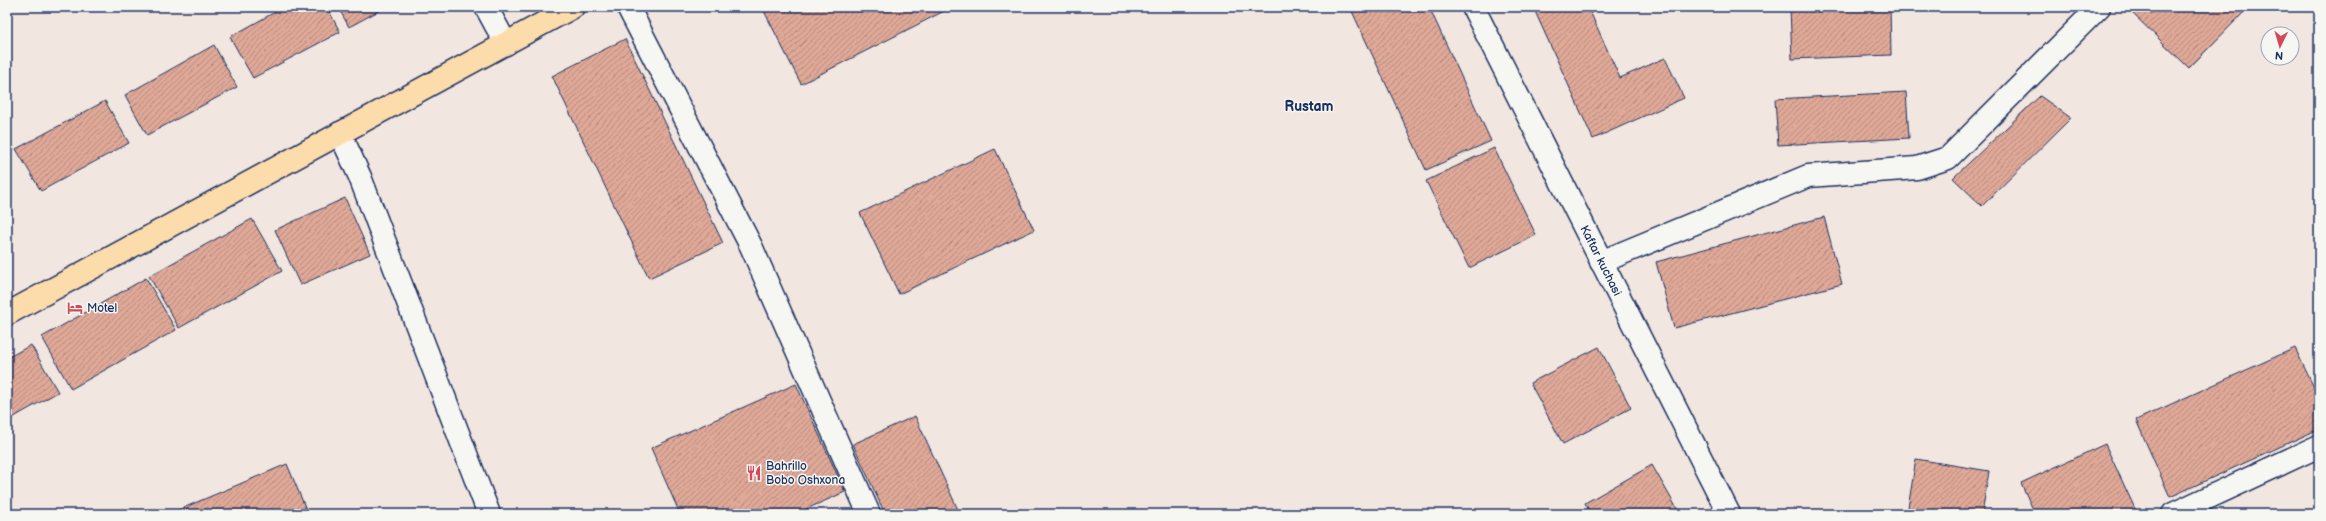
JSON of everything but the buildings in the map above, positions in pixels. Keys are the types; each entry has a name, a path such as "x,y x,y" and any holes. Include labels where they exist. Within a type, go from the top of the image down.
{"main road":[{"path":"7,314 573,7"}],"street":[{"path":"486,7 506,44"},
{"path":"628,7 751,246 869,514"},
{"name":"Kaftar kuchasi","path":"1473,7 1729,514"},
{"path":"1601,262 1808,176 1917,168 1948,158 2099,7"},
{"path":"340,133 363,184 489,514"},
{"path":"2174,514 2319,446"}],"place":[{"name":"Motel","path":"75,308"},
{"name":"Bahrillo Bobo Oshxona","path":"754,473"}],"district":[{"name":"Rustam","path":"1309,106"}]}
